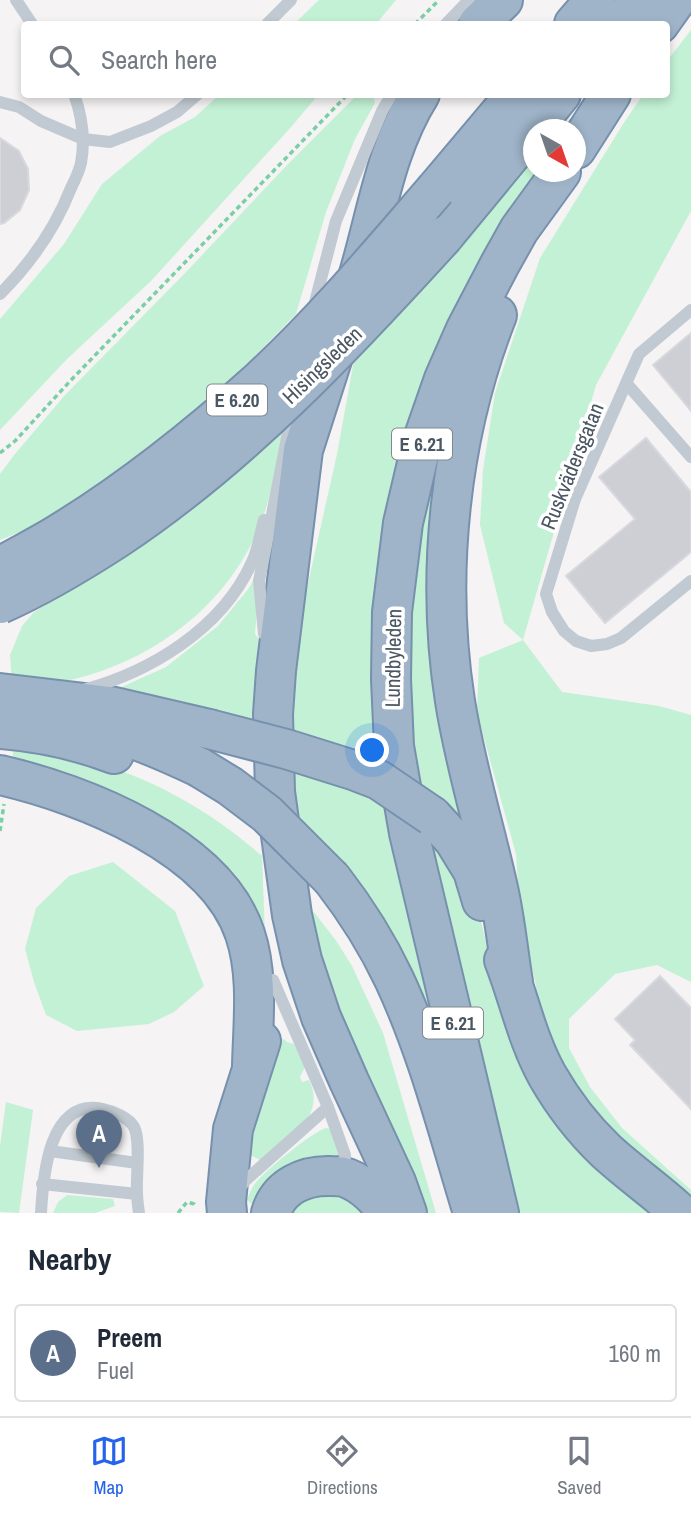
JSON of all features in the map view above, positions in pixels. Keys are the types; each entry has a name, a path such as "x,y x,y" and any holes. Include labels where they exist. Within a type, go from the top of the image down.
{"highway":[{"path":"481,21 503,0"},
{"path":"577,21 595,0"},
{"path":"622,21 640,0"},
{"path":"661,21 676,0"},
{"path":"216,1209 233,1129 264,1033 273,980 275,792 272,714 303,450 364,261 382,184 400,133 419,98"},
{"name":"Hisingsleden","path":"0,567 61,532 129,486 192,439 260,379 350,289 513,98"},
{"name":"Hisingsleden","path":"0,604 81,562 149,517 214,466 358,330 444,236 558,98"},
{"name":"Lundbyleden","path":"586,133 608,98"},
{"name":"Lundbyleden","path":"499,1213 409,833 393,735 392,612 403,523 422,442 440,389 493,276 519,230 553,182"},
{"path":"513,982 498,890 466,762 455,700 448,619 448,552 460,445 489,333 517,264 557,182"},
{"path":"0,692 110,706 286,749 379,780 432,816 454,841 472,871 537,1054 547,1074 579,1122 605,1150 680,1213"},
{"name":"E 6.21","path":"0,708 74,720 113,731 160,748 193,777"},
{"name":"E 6.21","path":"0,729 28,731 70,740 152,768 230,786 267,814 324,887 337,921 358,956 394,1029 448,1213"},
{"path":"2,788 50,788 116,815 172,847 200,868 217,886 235,910 247,943 254,983 252,1066"},
{"path":"275,792 292,915 302,960 321,1017 396,1182 407,1213"},
{"name":"E 6.21","path":"324,887 353,906 394,978 429,1069 473,1213"},
{"path":"270,1212 279,1196 296,1182 322,1176 344,1176 365,1188 388,1213"}],"lane":[{"path":"16,0 30,21"},
{"path":"270,21 290,0"},
{"path":"449,21 469,0"},
{"path":"0,294 41,247 63,210 81,166 83,139 75,98"},
{"path":"0,102 19,107 41,121 83,139 110,142 151,126 177,112 193,98"},
{"path":"300,360 337,221 390,98"},
{"name":"Ruskvädersgatan","path":"691,310 639,354 575,499 546,594 552,612 564,631 576,641 591,646 607,644 621,638 691,581"},
{"path":"275,792 259,581 298,374"},
{"path":"627,384 691,457"},
{"path":"46,698 117,679 154,662 190,637 219,610 237,588 252,561 289,429"},
{"path":"273,980 328,1107 345,1155 344,1176"},
{"path":"41,1213 43,1184 57,1130 68,1117 83,1107 104,1109 121,1116 134,1126 138,1141 139,1213"},
{"path":"216,1209 328,1107"},
{"path":"50,1152 137,1163"},
{"path":"43,1184 137,1195"}],"path":[{"path":"418,21 439,0"},
{"path":"0,459 1,453 15,442 73,378 344,98"},
{"path":"0,831 2,788"},
{"path":"178,1213 187,1202 216,1209"}],"green space":[{"path":"319,0 396,0 378,21 297,21"},
{"path":"691,30 691,211 596,385 523,640 504,623 480,525 483,470 495,393 540,258 641,98 670,98 670,57"},
{"path":"216,98 315,98 151,281 67,359 0,430 0,319 64,244 102,184 160,136 195,117"},
{"path":"354,98 374,98 375,103 355,139 326,212 296,314 198,411 59,516 0,540 0,474 15,454 65,395"},
{"path":"523,167 523,182 539,182 443,346 387,773 287,739 296,637 337,454 354,360"},
{"path":"455,423 477,849 424,796 407,761 402,706 425,471"},
{"path":"282,429 266,509 259,528 244,557 204,608 152,647 93,674 61,682 12,684 10,655 22,626 33,613 108,564"},
{"path":"274,542 274,555 265,576 257,608 255,634 261,651 259,731 104,695 166,667 218,626 249,588"},
{"path":"523,640 562,692 659,706 691,715 691,982 657,965 615,974 569,1019 569,1048 590,1087 622,1128 691,1190 691,1202 634,1155 578,1093 538,1019 536,986 520,914 516,854 477,713 479,658"},
{"path":"13,744 125,772 167,791 226,827 262,856 265,937 250,916 13,767"},
{"path":"290,763 393,802 464,1108 292,823"},
{"path":"418,819 478,910 503,1007 654,1213 510,1213"},
{"path":"113,862 175,911 204,986 174,1012 149,1024 77,1031 46,1015 25,949 36,908 69,876"},
{"path":"303,898 352,966 383,1033 436,1213 418,1213 349,1053"},
{"path":"282,1039 294,1044 305,1067 300,1077 302,1082 309,1080 314,1095 313,1105 307,1120 260,1160 248,1154 276,1040"},
{"path":"6,1102 33,1110 19,1213 0,1212 0,1146"},
{"path":"326,1128 331,1129 342,1158 254,1206 247,1200 254,1185 267,1171 299,1145"},
{"path":"330,1188 371,1213 286,1213 295,1201"},
{"path":"67,1195 113,1199 115,1206 95,1213 53,1213 58,1202"}],"building":[{"path":"0,138 19,151 28,169 29,190 20,210 0,224"},
{"path":"691,333 691,411 653,365"},
{"path":"646,438 691,492 691,552 605,623 566,576 635,519 599,477"},
{"path":"660,976 691,1008 691,1109 630,1045 635,1040 615,1019"}],"place":[{"name":"Preem","path":"99,1168"}]}
